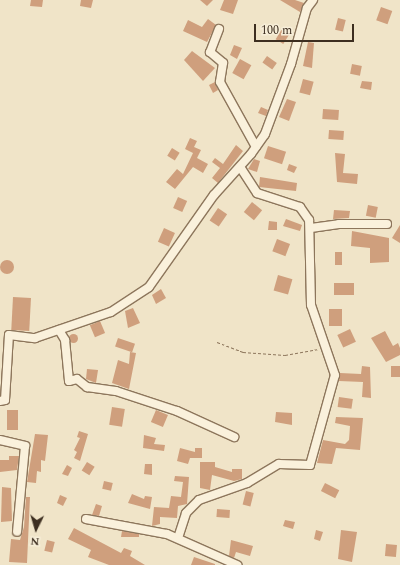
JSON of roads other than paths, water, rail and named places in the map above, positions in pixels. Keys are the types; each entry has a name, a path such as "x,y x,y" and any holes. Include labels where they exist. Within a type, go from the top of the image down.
{"street":[{"path":"0,401 5,400 9,335 35,338 59,330 111,312 148,287 214,195 256,147 274,110 307,8 313,0"},
{"path":"219,29 210,52 224,63 220,82 256,147"},
{"path":"178,538 186,513 199,500 247,483 279,464 310,465 335,375 328,345 311,305 311,228 300,207 257,193 240,166"},
{"path":"311,228 339,224 387,224"},
{"path":"59,330 65,340 69,381 77,379 87,387 116,391 177,410 234,437"},
{"path":"0,440 25,446 17,532"},
{"path":"86,519 178,538 237,565"}]}
